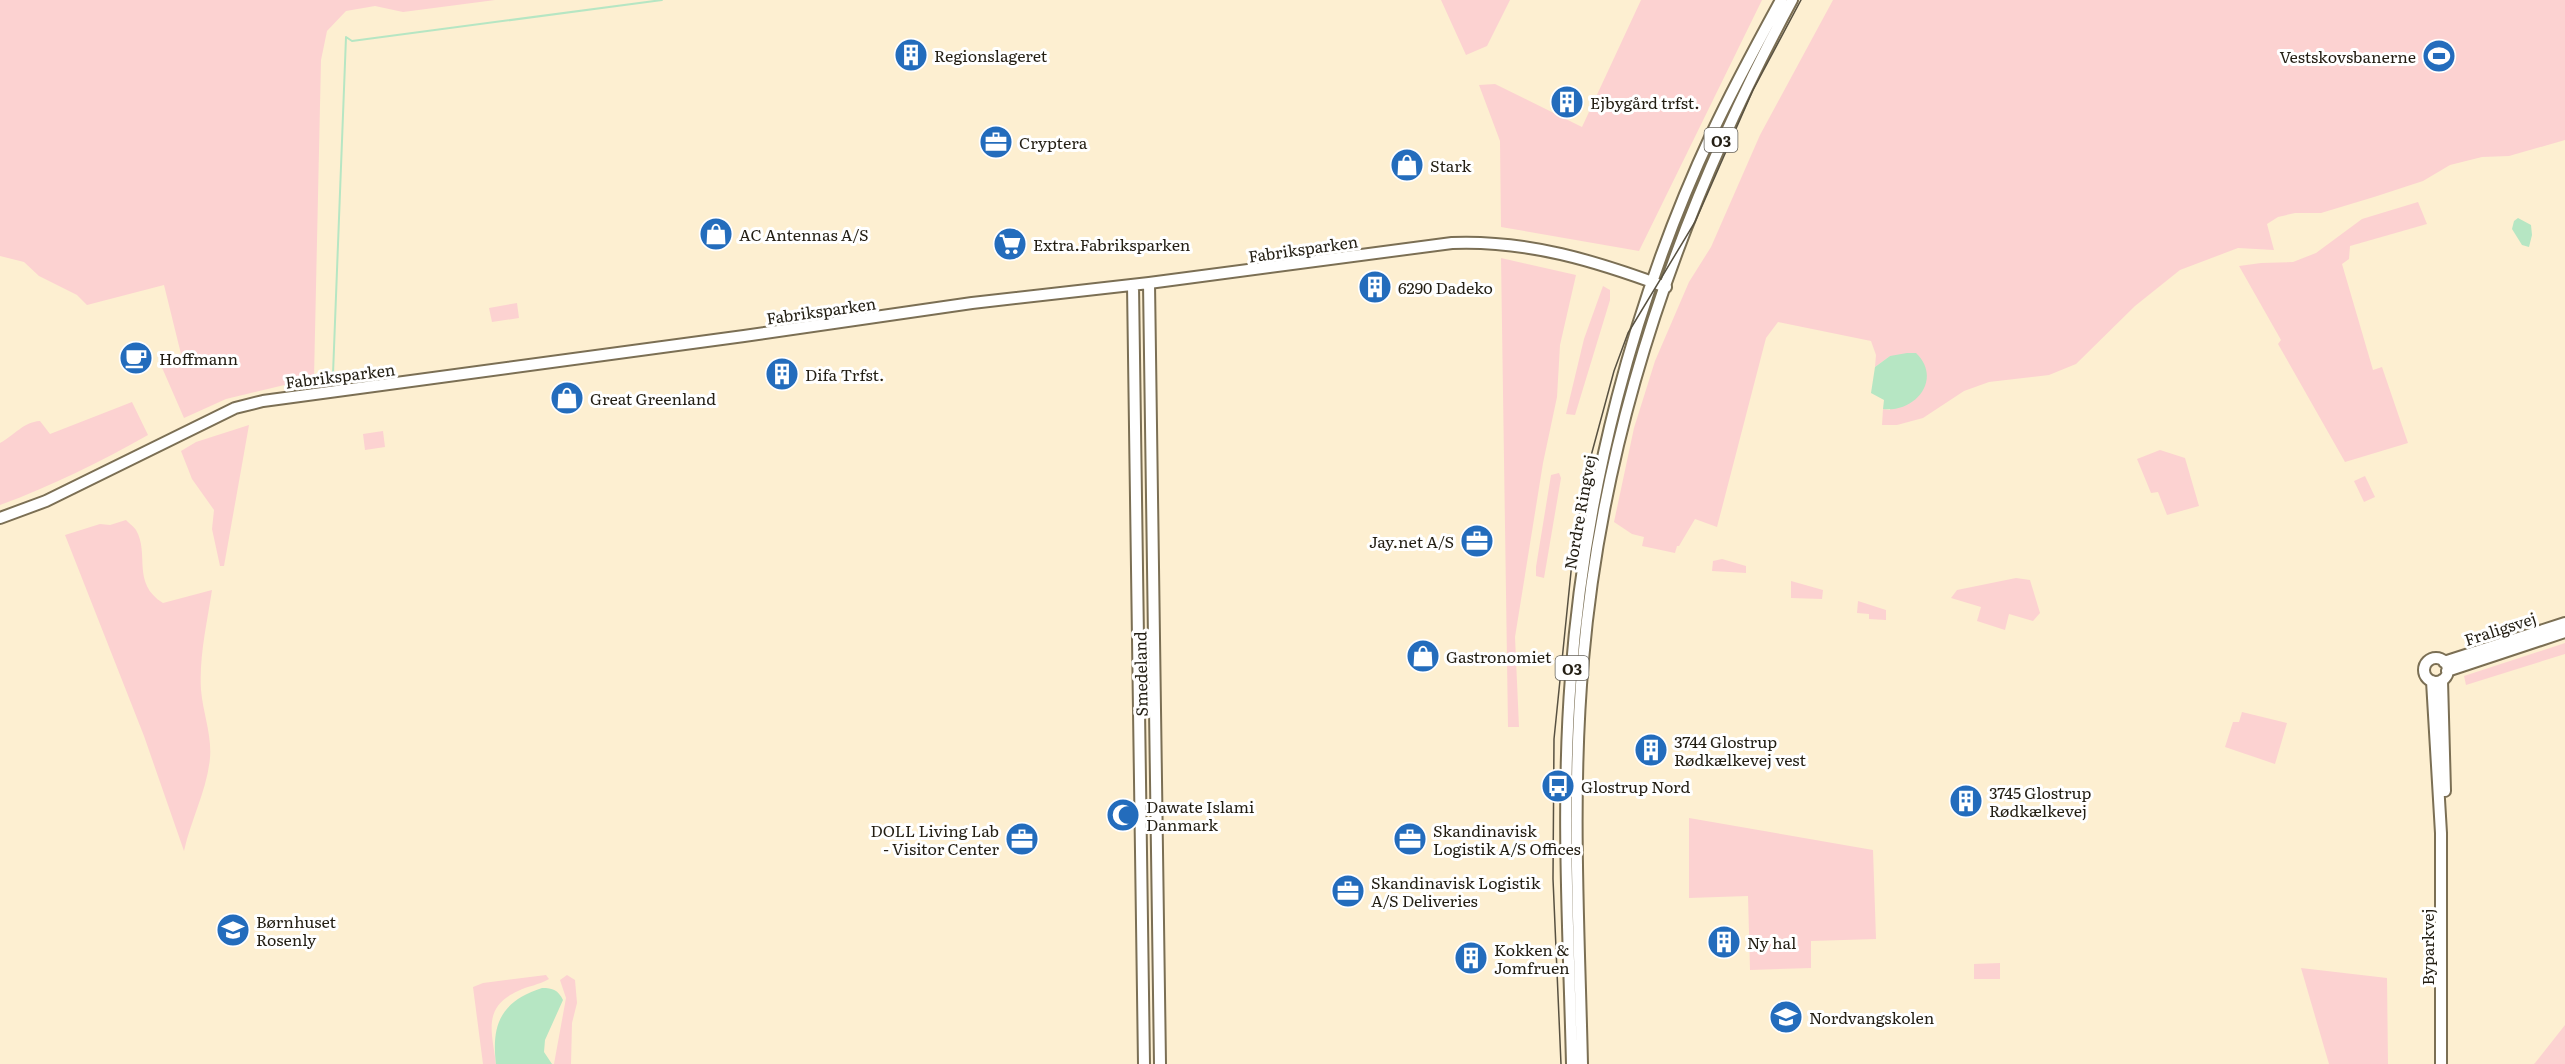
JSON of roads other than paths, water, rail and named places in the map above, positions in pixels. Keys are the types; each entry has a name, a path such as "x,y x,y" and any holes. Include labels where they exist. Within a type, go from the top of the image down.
{"street":[{"name":"Nordre Ringvej","path":"1572,1064 1566,773 1571,674 1581,587 1601,462 1620,386 1652,282 1712,133 1781,0"},
{"name":"Nordre Ringvej","path":"1582,1064 1577,780 1584,648 1604,506 1616,449 1644,348 1666,287 1722,138 1743,92 1792,0"},
{"name":"Fabriksparken","path":"0,518 46,501 235,408 263,401 972,303 1149,283 1452,243 1482,242 1558,252 1666,287"},
{"name":"Smedeland","path":"1149,283 1160,1064"},
{"name":"Smedeland","path":"1133,285 1144,1064"},
{"name":"Fraligsvej","path":"2441,674 2565,623"},
{"name":"Fraligsvej","path":"2441,674 2565,632"},
{"name":"Byparkvej","path":"2441,674 2445,798 2441,833 2442,1063"},
{"path":"1140,755 1156,754"}],"waterway":[{"path":"333,374 346,37 352,41 662,0"}],"tram line":[{"path":"1561,1064 1553,879 1554,739 1572,562 1585,478 1614,371 1628,333 1695,222 1753,90 1801,0"}],"place":[{"name":"Regionslageret","path":"911,55"},
{"name":"Vestskovsbanerne","path":"2439,56"},
{"name":"Ejbygård trfst.","path":"1567,102"},
{"name":"Cryptera","path":"996,142"},
{"name":"Stark","path":"1407,165"},
{"name":"AC Antennas A/S","path":"716,234"},
{"name":"Extra.Fabriksparken","path":"1010,244"},
{"name":"6290 Dadeko","path":"1375,287"},
{"name":"Hoffmann","path":"136,358"},
{"name":"Difa Trfst.","path":"782,374"},
{"name":"Great Greenland","path":"567,398"},
{"name":"Jay.net A/S","path":"1477,541"},
{"name":"Gastronomiet","path":"1423,656"},
{"name":"3744 Glostrup Rødkælkevej vest","path":"1651,750"},
{"name":"Glostrup Nord","path":"1558,786"},
{"name":"3745 Glostrup Rødkælkevej","path":"1966,801"},
{"name":"Dawate Islami Danmark","path":"1123,815"},
{"name":"DOLL Living Lab - Visitor Center","path":"1022,839"},
{"name":"Skandinavisk Logistik A/S Offices","path":"1410,839"},
{"name":"Skandinavisk Logistik A/S Deliveries","path":"1348,891"},
{"name":"Børnhuset Rosenly","path":"233,930"},
{"name":"Ny hal","path":"1724,942"},
{"name":"Kokken & Jomfruen","path":"1471,958"},
{"name":"Nordvangskolen","path":"1786,1017"}]}
